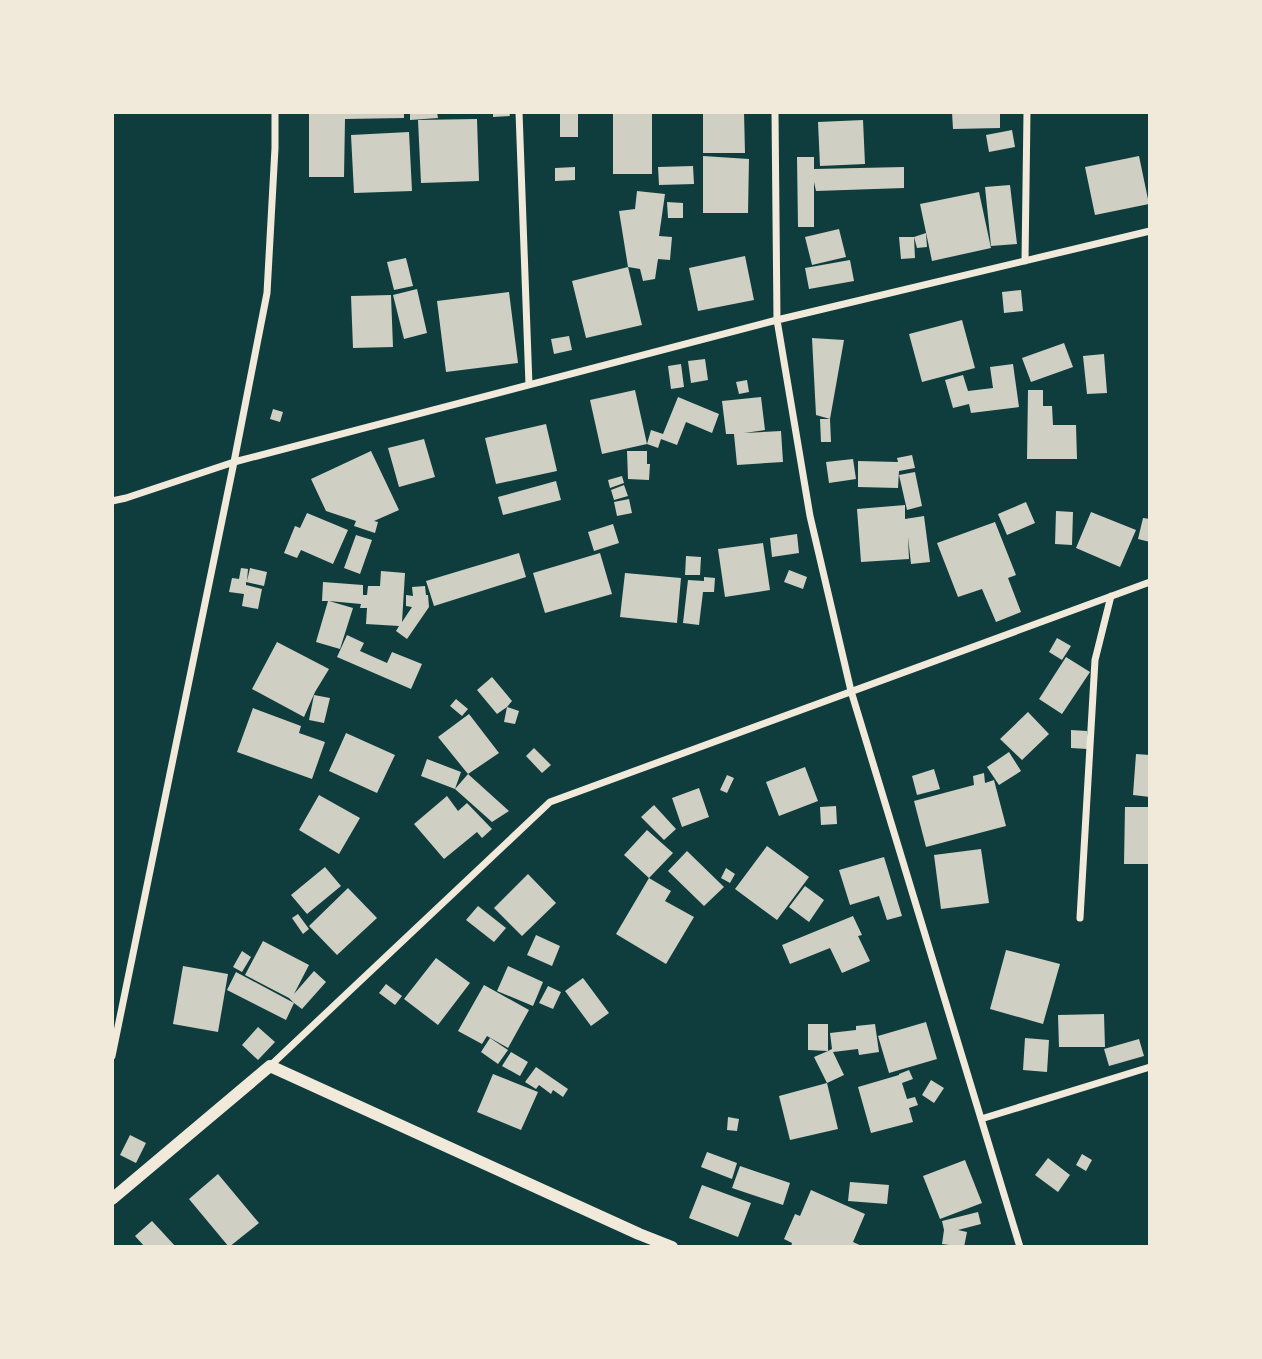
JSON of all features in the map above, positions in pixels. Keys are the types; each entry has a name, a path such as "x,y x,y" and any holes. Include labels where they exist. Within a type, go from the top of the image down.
{"street":[{"path":"112,1056 267,293 275,112"},
{"path":"519,112 529,385"},
{"path":"775,112 777,320 810,516 850,691 1020,1247"},
{"path":"1025,261 1027,112"},
{"path":"112,501 233,462 777,320 1150,231"},
{"path":"112,1199 270,1066 550,802 1150,582"},
{"path":"1080,918 1095,660 1111,596"},
{"path":"270,1066 672,1247"},
{"path":"981,1119 1150,1067"}],"building":[{"path":"309,112 404,112 404,118 345,119 344,177 309,177"},
{"path":"410,112 437,112 438,118 410,120"},
{"path":"493,112 509,112 510,116 493,117"},
{"path":"560,112 578,112 578,137 560,137"},
{"path":"703,112 744,112 745,153 703,153"},
{"path":"952,112 1000,112 1000,128 953,129"},
{"path":"613,114 652,114 652,174 613,174"},
{"path":"477,119 479,181 421,183 418,120"},
{"path":"863,120 865,164 820,166 818,122"},
{"path":"1012,130 1015,147 989,152 986,135"},
{"path":"409,132 412,191 354,193 351,135"},
{"path":"703,156 749,159 748,213 703,213"},
{"path":"1139,156 1149,204 1095,215 1085,167"},
{"path":"797,157 814,157 814,169 904,167 904,188 816,191 814,182 814,227 798,227"},
{"path":"693,166 694,184 659,185 658,167"},
{"path":"575,167 575,180 555,181 555,168"},
{"path":"1010,185 1017,244 991,246 985,187"},
{"path":"637,191 665,194 659,236 672,237 670,260 658,259 655,279 643,281 640,269 628,267 619,211 635,209"},
{"path":"979,192 991,248 932,261 920,204"},
{"path":"667,202 683,203 683,218 668,218"},
{"path":"839,229 846,257 812,265 805,237"},
{"path":"926,233 927,247 917,248 914,237"},
{"path":"899,237 914,237 915,258 901,259"},
{"path":"745,256 754,300 698,311 689,268"},
{"path":"406,258 413,286 394,290 387,262"},
{"path":"850,260 854,281 809,289 805,268"},
{"path":"628,267 642,325 586,338 572,281"},
{"path":"417,289 427,333 404,339 393,295"},
{"path":"1021,290 1023,311 1004,313 1002,292"},
{"path":"509,292 518,363 446,372 437,301"},
{"path":"391,295 393,347 353,348 351,296"},
{"path":"962,320 975,368 922,382 909,334"},
{"path":"569,336 572,350 554,354 551,339"},
{"path":"812,338 844,340 830,419 816,415"},
{"path":"1064,343 1073,367 1031,382 1022,358"},
{"path":"1104,354 1107,393 1087,394 1083,356"},
{"path":"705,359 708,380 691,383 688,361"},
{"path":"681,364 684,387 671,389 668,366"},
{"path":"1013,364 1019,407 971,413 969,404 953,408 945,380 963,375 968,391 993,388 990,367"},
{"path":"747,380 749,392 739,394 736,382"},
{"path":"635,390 647,444 602,454 590,400"},
{"path":"1028,390 1043,390 1043,406 1052,406 1053,425 1076,425 1077,459 1027,459"},
{"path":"678,397 719,414 712,433 686,422 677,445 661,439 658,448 647,444 651,430 663,434"},
{"path":"761,397 765,430 744,433 781,431 783,462 737,465 734,434 726,434 722,401"},
{"path":"273,409 283,412 280,422 270,419"},
{"path":"820,419 830,419 831,442 821,442"},
{"path":"546,424 557,471 496,484 485,438"},
{"path":"424,439 435,477 399,487 388,448"},
{"path":"371,451 399,510 374,521 378,522 375,533 354,526 356,521 326,511 311,479"},
{"path":"627,451 647,451 649,480 628,479"},
{"path":"912,455 915,468 899,471 898,488 858,487 858,461 898,462 897,458"},
{"path":"853,459 856,479 829,483 826,462"},
{"path":"915,472 922,506 907,510 899,475"},
{"path":"622,476 624,483 610,488 608,480"},
{"path":"556,481 561,500 503,515 498,497"},
{"path":"624,485 628,496 614,500 611,490"},
{"path":"629,499 632,513 617,516 614,502"},
{"path":"1026,502 1035,523 1007,535 998,514"},
{"path":"905,505 905,519 924,516 930,562 911,564 908,537 909,559 861,562 857,509"},
{"path":"1056,511 1073,512 1072,545 1055,544"},
{"path":"1091,512 1136,530 1120,567 1076,548"},
{"path":"307,513 348,530 333,564 301,550 297,558 284,553 295,526 300,528"},
{"path":"1143,518 1150,519 1150,542 1138,539"},
{"path":"995,522 1016,575 1008,578 1021,612 996,622 982,589 958,597 937,543"},
{"path":"613,524 619,543 594,551 588,532"},
{"path":"797,534 799,553 772,557 770,538"},
{"path":"356,535 372,540 360,574 344,568"},
{"path":"763,543 770,590 725,597 718,549"},
{"path":"519,553 526,577 434,606 426,581"},
{"path":"600,553 612,594 545,613 533,573"},
{"path":"686,556 701,557 700,575 685,575"},
{"path":"241,568 248,569 247,581 250,568 267,572 264,586 246,582 246,585 262,589 258,609 242,606 244,594 229,592 232,578 239,579"},
{"path":"789,570 807,577 803,589 784,582"},
{"path":"381,571 405,573 402,622 412,607 406,606 406,595 413,596 412,587 425,586 429,607 407,639 396,631 399,626 366,624 367,608 360,608 361,604 329,601 353,608 340,649 316,642 328,601 322,601 323,582 363,585 363,595 367,595 368,586 380,586"},
{"path":"625,573 681,578 677,623 620,617"},
{"path":"704,577 715,578 714,592 703,592 699,625 683,623 688,580 704,581"},
{"path":"347,635 364,643 360,651 387,663 392,652 422,664 411,689 337,657"},
{"path":"1057,638 1071,646 1062,660 1049,652"},
{"path":"277,642 329,669 304,717 252,689"},
{"path":"1066,657 1090,672 1062,714 1039,699"},
{"path":"492,677 512,701 497,714 477,690"},
{"path":"314,695 330,698 324,723 309,720"},
{"path":"456,699 468,709 462,716 450,706"},
{"path":"507,707 519,711 515,724 504,722"},
{"path":"253,708 301,726 299,733 325,742 312,779 237,752"},
{"path":"1028,712 1049,734 1022,760 1000,739"},
{"path":"469,714 499,753 468,774 438,737"},
{"path":"1071,730 1087,731 1087,749 1071,748"},
{"path":"346,733 395,755 377,793 329,771"},
{"path":"534,748 551,765 542,773 526,756"},
{"path":"1009,752 1021,771 999,785 987,767"},
{"path":"1136,754 1150,755 1150,797 1133,795"},
{"path":"427,759 461,772 455,789 421,776"},
{"path":"805,767 818,801 779,816 766,782"},
{"path":"934,769 940,789 917,795 912,776"},
{"path":"984,773 985,783 994,780 1006,826 926,847 914,801 974,785 973,776"},
{"path":"468,774 509,811 492,822 455,789"},
{"path":"727,775 734,778 727,793 720,790"},
{"path":"699,788 709,817 682,827 672,798"},
{"path":"319,795 360,818 339,854 299,830"},
{"path":"447,796 458,811 467,803 492,829 482,838 477,832 444,859 414,824"},
{"path":"654,805 676,829 664,840 641,817"},
{"path":"836,806 837,824 821,825 820,807"},
{"path":"1125,807 1150,807 1150,864 1124,864"},
{"path":"647,830 673,853 649,878 624,855"},
{"path":"767,846 809,877 777,920 735,889"},
{"path":"981,849 989,903 941,909 934,855"},
{"path":"687,851 724,887 704,906 668,871"},
{"path":"884,857 902,916 887,920 879,896 850,905 839,870"},
{"path":"325,867 341,886 307,914 291,895"},
{"path":"726,868 735,874 730,883 721,878"},
{"path":"528,874 556,903 522,936 494,908"},
{"path":"649,878 671,891 665,901 694,917 666,964 616,934"},
{"path":"805,886 824,900 809,922 789,907"},
{"path":"348,888 377,918 337,955 309,926"},
{"path":"478,906 506,928 494,942 466,920"},
{"path":"298,914 309,929 303,934 292,918"},
{"path":"853,916 862,935 858,936 870,961 842,973 830,948 790,964 782,945"},
{"path":"536,935 560,946 552,966 527,955"},
{"path":"263,941 309,965 294,994 314,971 326,982 302,1009 289,998 245,975"},
{"path":"1006,950 1060,964 1043,1024 990,1009"},
{"path":"242,951 251,957 242,972 233,967"},
{"path":"436,958 470,983 438,1025 404,999"},
{"path":"183,966 228,974 218,1032 173,1024"},
{"path":"508,966 543,982 533,1006 497,991"},
{"path":"236,972 294,1003 286,1020 227,990"},
{"path":"583,978 609,1013 591,1026 565,991"},
{"path":"386,984 402,996 395,1005 379,993"},
{"path":"484,985 529,1010 508,1048 487,1036 482,1044 458,1031"},
{"path":"548,986 561,992 553,1009 539,1003"},
{"path":"1104,1014 1105,1047 1059,1047 1058,1015"},
{"path":"926,1022 937,1059 889,1073 878,1036"},
{"path":"808,1024 828,1024 828,1051 808,1050"},
{"path":"875,1024 879,1052 859,1055 858,1049 833,1052 844,1075 827,1083 814,1057 832,1049 830,1033 856,1030 856,1026"},
{"path":"258,1027 275,1042 258,1060 242,1045"},
{"path":"490,1038 508,1050 498,1064 481,1052"},
{"path":"1025,1038 1049,1040 1047,1072 1023,1070"},
{"path":"1139,1039 1144,1056 1109,1066 1104,1049"},
{"path":"511,1052 528,1062 520,1076 502,1066"},
{"path":"536,1067 568,1089 563,1097 553,1090 551,1094 539,1085 536,1089 525,1082"},
{"path":"909,1070 913,1079 902,1083 907,1099 915,1097 918,1105 909,1108 913,1122 871,1133 858,1087"},
{"path":"493,1074 538,1092 521,1130 477,1112"},
{"path":"931,1080 944,1088 934,1103 922,1095"},
{"path":"827,1083 838,1129 790,1140 779,1096"},
{"path":"728,1117 739,1119 737,1131 727,1130"},
{"path":"130,1135 146,1143 136,1163 120,1155"},
{"path":"707,1152 737,1163 732,1179 701,1167"},
{"path":"1082,1154 1092,1160 1086,1171 1076,1165"},
{"path":"1048,1158 1070,1175 1058,1192 1035,1175"},
{"path":"965,1160 982,1203 940,1219 923,1176"},
{"path":"740,1166 790,1183 783,1205 732,1188"},
{"path":"218,1174 259,1223 229,1247 189,1199"},
{"path":"850,1182 889,1185 887,1204 848,1201"},
{"path":"702,1185 751,1203 738,1237 689,1218"},
{"path":"811,1190 865,1214 853,1242 864,1247 791,1247 792,1243 784,1239 795,1214 800,1216"},
{"path":"978,1212 981,1224 958,1230 967,1232 964,1247 942,1244 942,1221"},
{"path":"152,1221 176,1247 145,1247 135,1236"}]}
